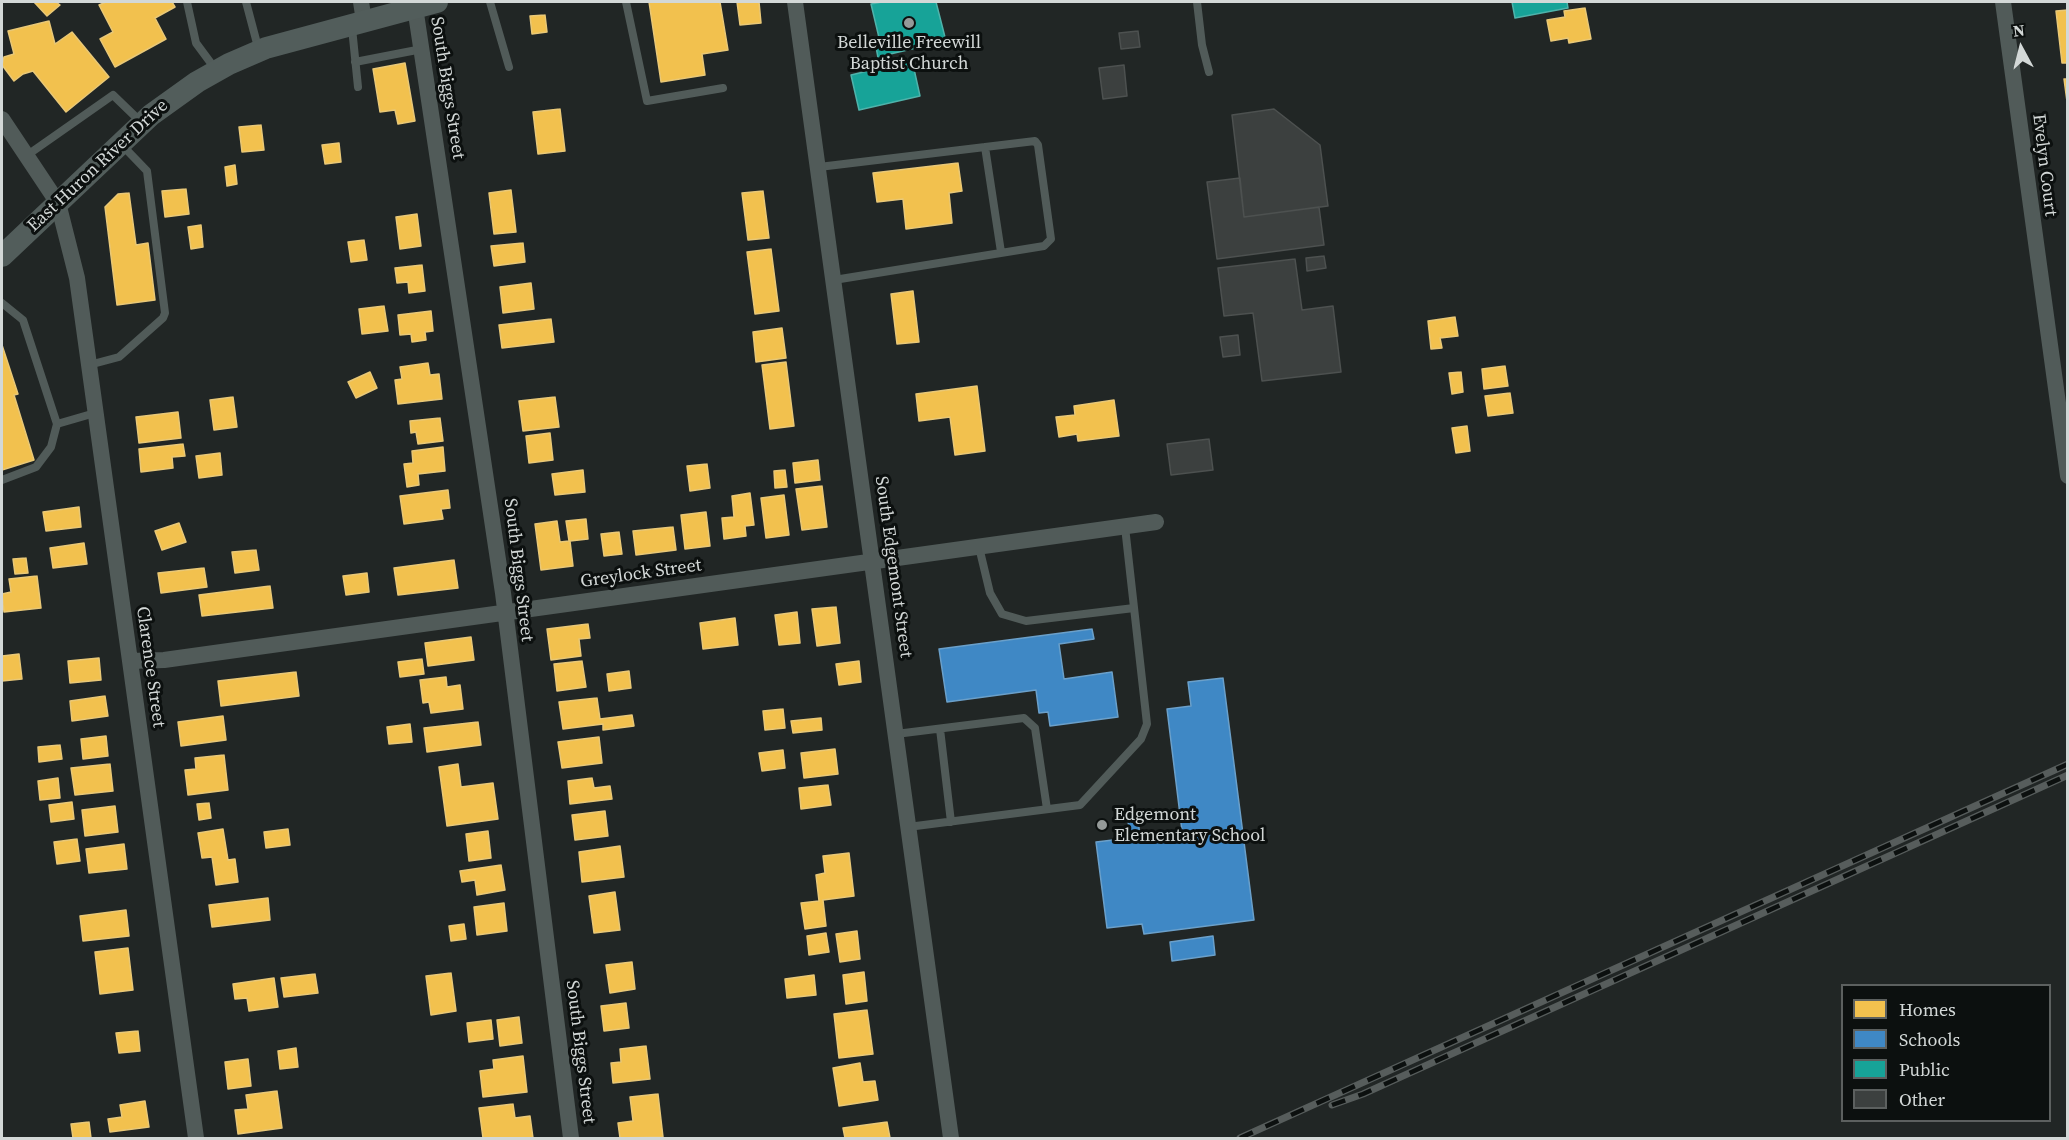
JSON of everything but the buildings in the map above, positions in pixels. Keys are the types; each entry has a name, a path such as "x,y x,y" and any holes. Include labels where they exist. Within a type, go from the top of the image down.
{"main road":[{"name":"East Huron River Drive","path":"2,256 142,123 174,97 217,71 260,51 359,16 426,4"}],"street":[{"name":"South Edgemont Street","path":"795,2 951,1138"},
{"name":"Evelyn Court","path":"2003,2 2067,476"},
{"name":"South Biggs Street","path":"426,4 422,49 504,614 571,1138"},
{"path":"2,119 58,202"},
{"name":"Clarence Street","path":"58,202 77,278 196,1138"},
{"name":"Greylock Street","path":"130,662 164,660 504,614 1156,522"}],"lane":[{"path":"187,2 196,43 217,71"},
{"path":"246,2 260,51"},
{"path":"490,2 509,67"},
{"path":"626,2 647,101 723,88"},
{"path":"1197,2 1202,45 1209,72"},
{"path":"358,87 355,62 359,16"},
{"path":"355,62 422,49"},
{"path":"26,156 113,95 142,123"},
{"path":"819,167 1031,141 1038,145 1051,239 1044,246 834,280"},
{"path":"89,365 118,357 163,318 165,313 147,171 121,143"},
{"path":"985,147 1001,252"},
{"path":"2,303 23,320 57,424 51,447 36,467 2,480"},
{"path":"57,424 95,413"},
{"path":"908,827 1080,805 1141,739 1147,724 1125,527"},
{"path":"979,547 990,593 1002,614 1026,621 1134,608"},
{"path":"896,734 1024,718 1035,728 1047,809"},
{"path":"940,729 951,822"}],"railway":[{"path":"1240,1138 2068,764"},
{"path":"1332,1105 1363,1094 2068,775"}],"place":[{"name":"Belleville Freewill Baptist Church","path":"909,23"},
{"name":"Edgemont Elementary School","path":"1102,825"}]}
